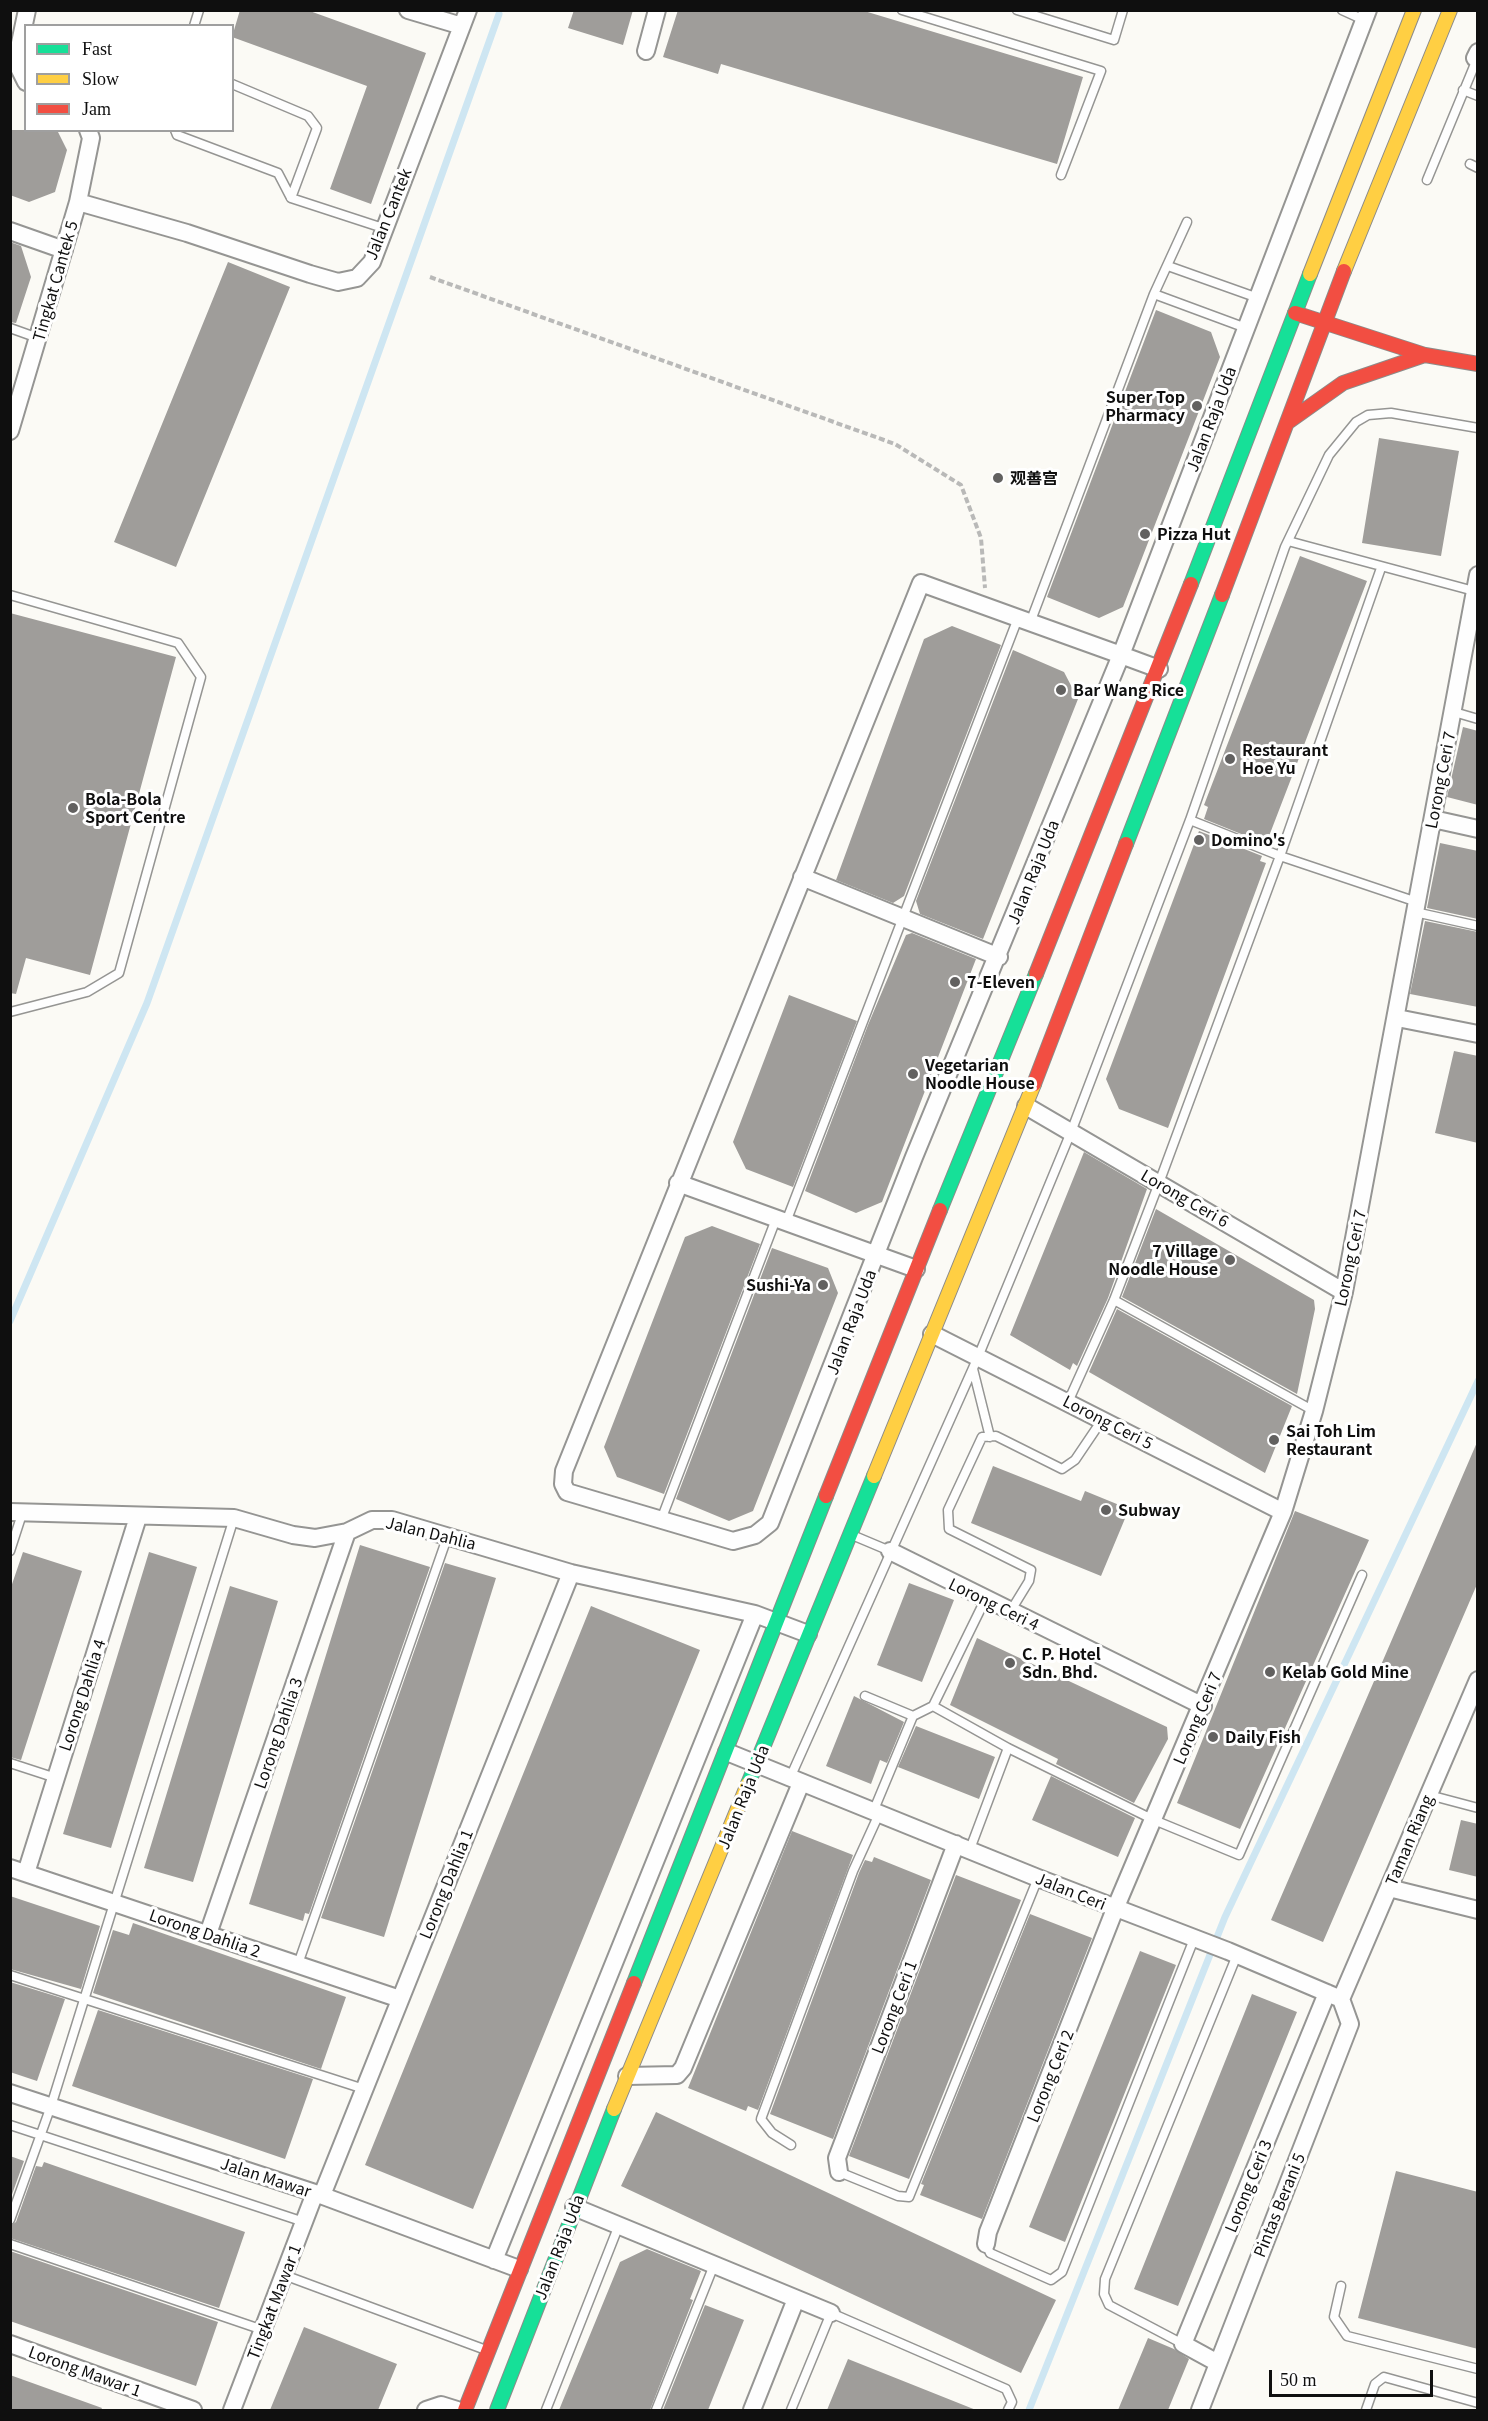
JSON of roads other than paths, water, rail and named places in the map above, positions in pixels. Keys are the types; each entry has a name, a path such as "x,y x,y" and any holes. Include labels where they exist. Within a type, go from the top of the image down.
{"main road":[{"name":"Jalan Raja Uda","path":"465,2410 916,1269 1159,669 1414,10"},
{"name":"Jalan Raja Uda","path":"497,2410 574,2206 1026,1106 1288,422 1323,322 1450,10"},
{"path":"1295,313 1425,355 1478,364"},
{"path":"1288,422 1343,383 1425,355"}],"street":[{"path":"408,10 465,18"},
{"path":"646,51 657,10"},
{"name":"Jalan Raja Uda","path":"1024,620 921,583 564,1471 563,1484 567,1492 733,1541 755,1535 770,1523 919,1147 999,957 1120,656 1366,15"},
{"name":"Jalan Cantek","path":"78,202 187,233 338,282 357,278 372,262 383,228 465,18"},
{"path":"24,24 16,62 24,78"},
{"name":"Tingkat Cantek 5","path":"11,431 78,202 91,138 89,132"},
{"path":"10,231 64,250"},
{"name":"Lorong Ceri 7","path":"1115,1909 1203,1706 1283,1512 1314,1411 1344,1292 1474,612 1476,583"},
{"path":"1024,620 1159,669"},
{"path":"1433,819 1478,829"},
{"path":"802,877 903,916 999,957"},
{"path":"1396,1018 1478,1034"},
{"name":"Lorong Ceri 6","path":"1026,1106 1344,1292"},
{"path":"678,1183 916,1269"},
{"name":"Lorong Ceri 5","path":"932,1334 975,1363 1068,1402 1283,1512"},
{"name":"Jalan Dahlia","path":"16,1513 138,1518 182,1515 234,1518 293,1535 315,1538 347,1532 372,1520 392,1520 571,1573 755,1614 808,1634"},
{"name":"Lorong Dahlia 4","path":"18,1871 56,1778 138,1518"},
{"name":"Lorong Dahlia 3","path":"208,1934 347,1532"},
{"name":"Lorong Ceri 4","path":"890,1551 1203,1706"},
{"name":"Lorong Dahlia 1","path":"319,2194 364,2089 571,1573"},
{"path":"494,2260 755,1614"},
{"name":"Taman Riang","path":"1334,1996 1389,1888 1476,1688"},
{"name":"Jalan Ceri","path":"727,1752 1115,1909 1232,1953 1334,1996"},
{"path":"627,2076 677,2075 683,2068 795,1781"},
{"name":"Lorong Ceri 1","path":"838,2172 837,2158 963,1847"},
{"name":"Lorong Dahlia 2","path":"18,1871 400,1999"},
{"path":"1389,1888 1478,1910"},
{"name":"Lorong Ceri 2","path":"986,2244 988,2232 1115,1909"},
{"name":"Lorong Ceri 3","path":"1183,2344 1334,1996"},
{"name":"Pintas Berani 5","path":"1200,2410 1216,2362 1350,2024 1334,1996"},
{"name":"Jalan Mawar","path":"10,2093 319,2194 519,2269"},
{"name":"Tingkat Mawar 1","path":"232,2410 304,2222 319,2194"},
{"path":"574,2206 831,2313"},
{"path":"752,2410 796,2299"},
{"name":"Lorong Mawar 1","path":"10,2344 193,2410"},
{"path":"1183,2344 1216,2362"},
{"path":"426,2410 441,2405 457,2410"}],"lane":[{"path":"902,10 1101,71 1061,175"},
{"path":"1017,10 1114,40 1123,10"},
{"path":"1342,10 1366,15"},
{"path":"1427,180 1477,56"},
{"path":"234,85 308,116 317,129 291,198"},
{"path":"1463,90 1478,96"},
{"path":"176,132 177,135 278,173 291,198 383,228"},
{"path":"661,1520 1154,294 1187,222"},
{"path":"1168,267 1258,298"},
{"path":"1154,294 1246,328"},
{"path":"10,328 38,338"},
{"path":"795,1781 890,1551 975,1363 1071,1132 1190,820 1288,541 1329,455 1356,422 1368,415 1390,412 1478,428"},
{"path":"1288,541 1381,568 1476,583"},
{"path":"1068,1402 1114,1300 1159,1183 1280,856 1381,568"},
{"path":"10,595 178,643 201,677 119,973 87,992 10,1012"},
{"path":"1454,712 1478,719"},
{"path":"1190,820 1417,907 1478,926"},
{"path":"1114,1300 1314,1411"},
{"path":"975,1363 990,1437"},
{"path":"1010,1612 1029,1581 1031,1570 949,1529 948,1510 982,1437 996,1436 1062,1469 1075,1460 1103,1420"},
{"path":"10,1551 16,1513"},
{"path":"10,2220 51,2106 234,1518"},
{"name":"Lorong Ceri 4","path":"849,1533 890,1551"},
{"path":"298,1964 448,1535"},
{"path":"933,1706 1008,1748 1154,1820 1239,1856 1362,1575"},
{"path":"791,2145 772,2133 761,2119 913,1716 933,1706 985,1600"},
{"path":"865,1696 913,1716"},
{"path":"963,1847 1008,1748"},
{"path":"10,1763 56,1778"},
{"path":"1429,1795 1478,1808"},
{"path":"838,2172 898,2196 909,2197 1038,1878"},
{"path":"986,2244 990,2253 1051,2280 1062,2272 1198,1941"},
{"path":"1183,2344 1109,2305 1104,2294 1105,2279 1232,1953"},
{"path":"10,1975 364,2089"},
{"path":"10,2125 304,2222"},
{"path":"546,2410 619,2225"},
{"path":"10,2244 263,2330"},
{"path":"656,2410 714,2265"},
{"path":"284,2275 487,2350"},
{"path":"1341,2286 1334,2317 1347,2336 1478,2369"},
{"path":"791,2410 831,2313 1006,2388 1012,2402 1008,2410"},
{"path":"1366,2410 1375,2384 1384,2377 1478,2403"}],"waterway":[{"path":"10,1321 147,1003 499,14"},
{"path":"1029,2410 1225,1917 1478,1381"}],"place":[{"name":"Super Top Pharmacy","path":"1197,406"},
{"name":"观善宫","path":"998,478"},
{"name":"Pizza Hut","path":"1145,534"},
{"name":"Bar Wang Rice","path":"1061,690"},
{"name":"Restaurant Hoe Yu","path":"1230,759"},
{"name":"Bola-Bola Sport Centre","path":"73,808"},
{"name":"Domino's","path":"1199,840"},
{"name":"7-Eleven","path":"955,982"},
{"name":"Vegetarian Noodle House","path":"913,1074"},
{"name":"7 Village Noodle House","path":"1230,1260"},
{"name":"Sushi-Ya","path":"823,1285"},
{"name":"Sai Toh Lim Restaurant","path":"1274,1440"},
{"name":"Subway","path":"1106,1510"},
{"name":"C. P. Hotel Sdn. Bhd.","path":"1010,1663"},
{"name":"Kelab Gold Mine","path":"1270,1672"},
{"name":"Daily Fish","path":"1213,1737"}]}
